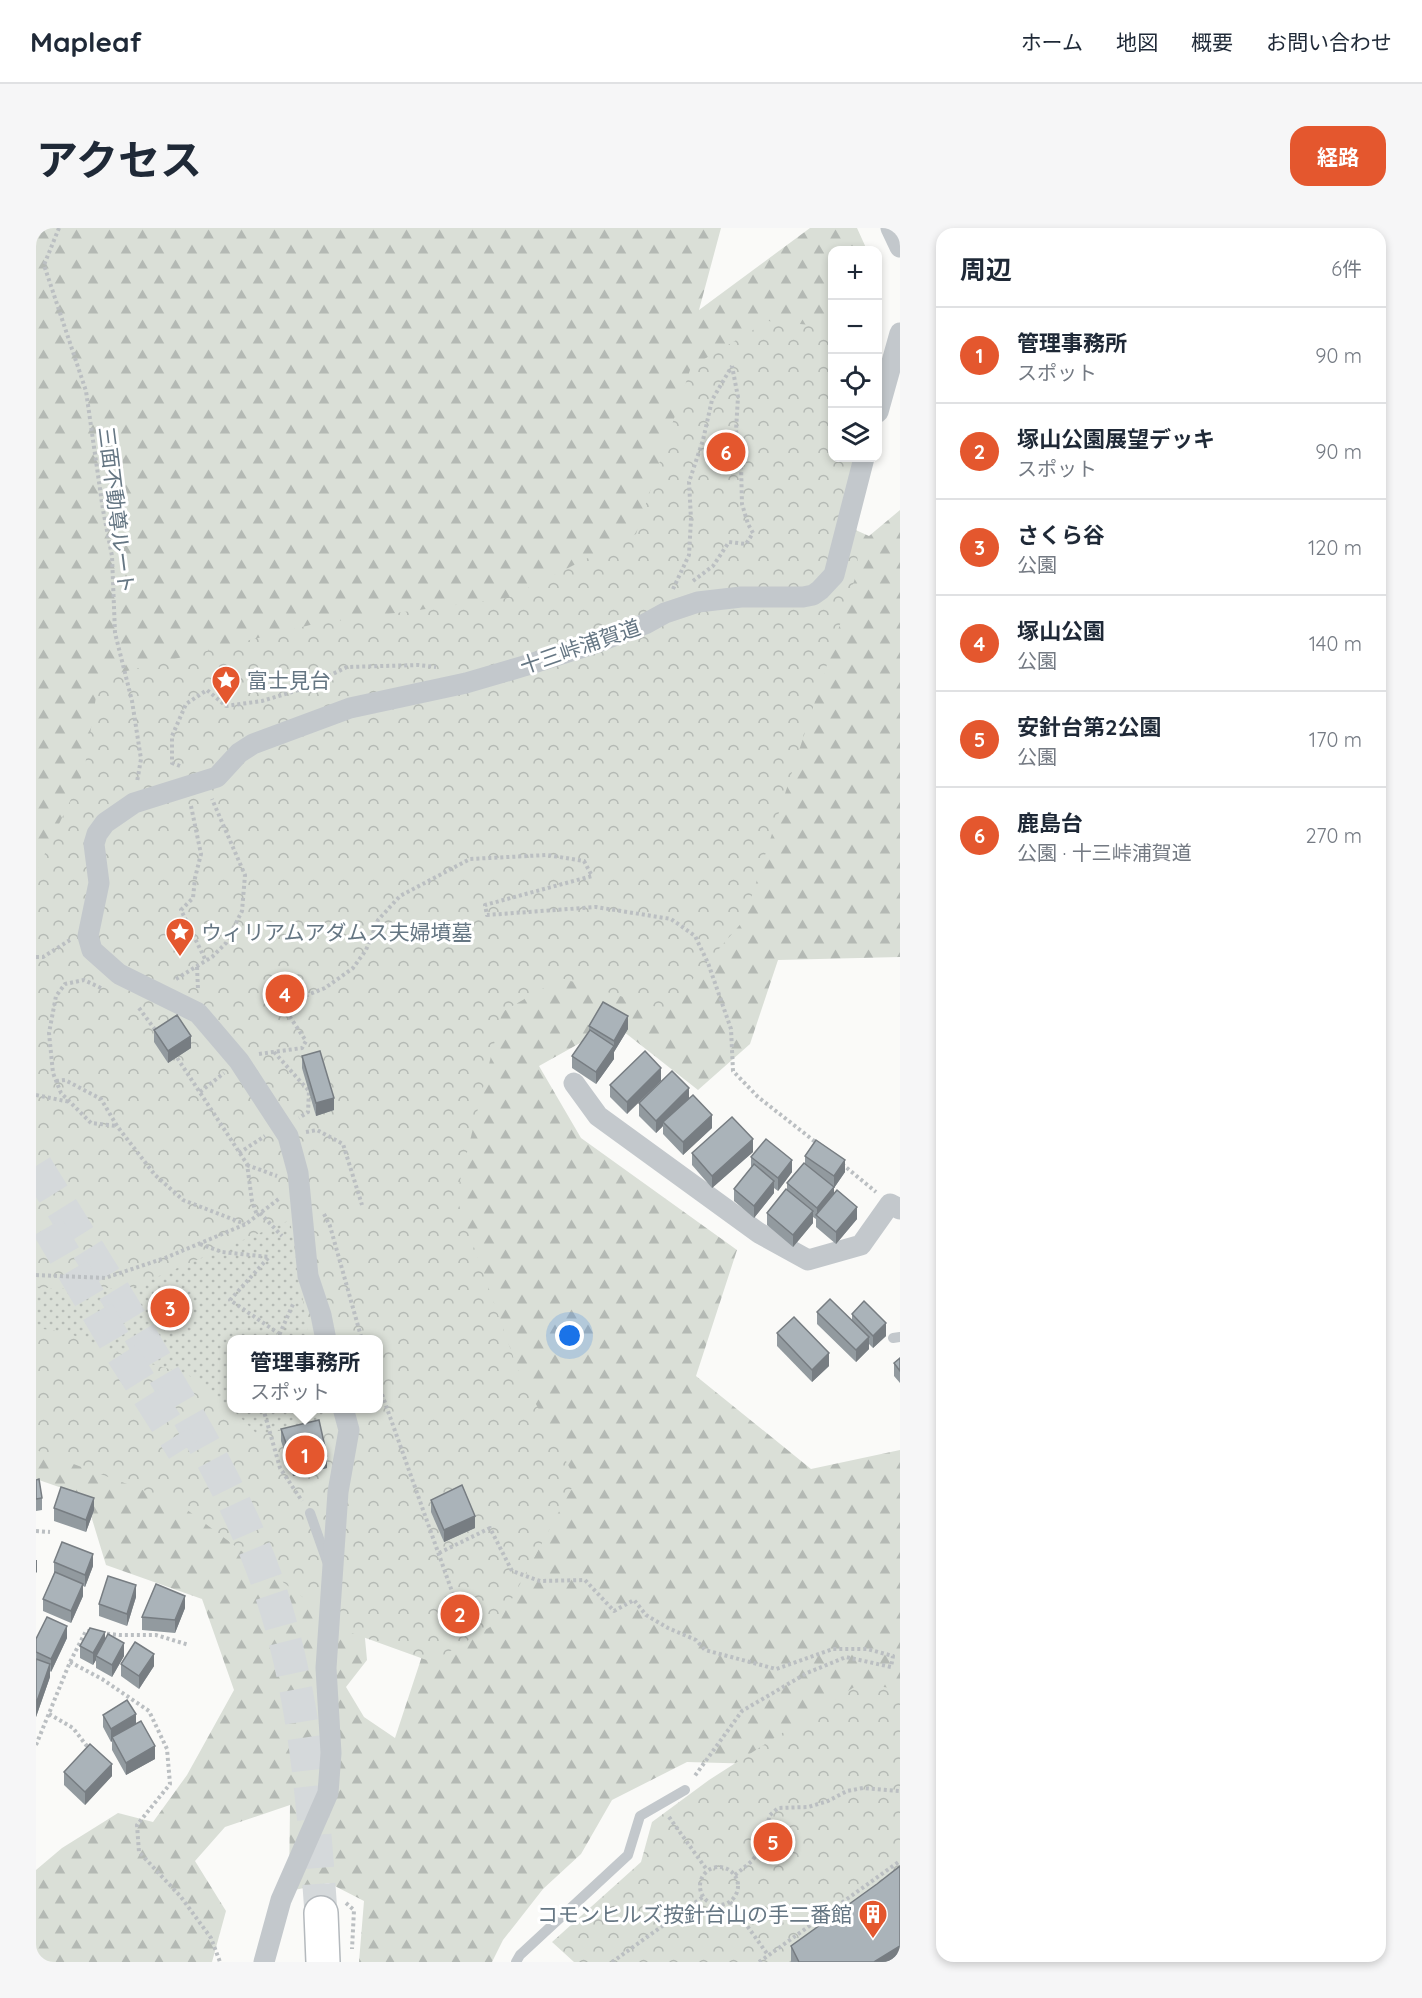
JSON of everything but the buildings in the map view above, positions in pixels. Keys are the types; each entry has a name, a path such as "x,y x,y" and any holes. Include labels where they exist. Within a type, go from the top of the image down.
{"highway":[{"path":"308,1962 313,1914 323,1962"}],"street":[{"path":"891,228 900,248"},
{"path":"879,408 900,333"},
{"name":"十三峠浦賀道","path":"213,785 238,753 253,744 350,708 466,683 524,666 593,644 645,624 665,613 698,602 741,597 813,595 834,575 863,462"},
{"path":"213,785 134,803 105,823 97,834 94,844 99,883 88,936 92,950 119,974 198,1013 240,1061 298,1173 289,1181 308,1276 325,1335"},
{"path":"574,1083 598,1116 759,1233 808,1260 861,1245 895,1207"},
{"path":"264,1962 281,1900 328,1793 331,1753 326,1668 338,1492 349,1430 344,1413"}],"lane":[{"path":"310,1513 333,1578"},
{"path":"516,1962 520,1955 628,1855 640,1816 685,1790"}],"path":[{"name":"三面不動尊ルート","path":"59,228 44,265 86,391 112,556 115,633 132,701 141,759 134,803"},
{"path":"677,578 689,555 691,519 689,482 704,440 712,400 732,366 738,398 736,430 741,464 742,504 753,533 746,544 729,542 713,566 690,583"},
{"path":"183,767 172,763 172,736 186,704 207,690 226,706 262,701 302,689 347,667 418,664 439,668"},
{"path":"169,979 178,980 206,961 226,943 242,911 246,875 213,785 190,802 201,854 193,898 181,910 206,961"},
{"path":"240,1061 273,1052 302,1048 306,1041 282,1005 325,988 353,968 366,950 378,920 400,896 470,859 547,855 584,861 592,876 485,905 487,915 596,907 671,920 695,936 708,963 731,1029 733,1071 758,1097 826,1150"},
{"path":"36,957 43,957 89,927"},
{"path":"119,974 140,1009 161,1037"},
{"path":"84,980 65,984 56,996 49,1033 53,1073 61,1093 91,1123 117,1126"},
{"path":"172,1051 247,1164 252,1201 257,1215"},
{"path":"239,1153 278,1134 308,1112 309,1091 273,1052"},
{"path":"200,1092 221,1076"},
{"path":"56,1081 66,1080 101,1099 117,1126 155,1175 183,1200 246,1224"},
{"path":"36,1095 70,1102"},
{"path":"278,1134 317,1130 343,1144 362,1205"},
{"path":"835,1158 895,1207"},
{"path":"247,1164 304,1186 315,1196 330,1227 361,1335"},
{"path":"36,1275 105,1278 165,1258 246,1224 289,1181"},
{"path":"200,1244 222,1252 269,1257 230,1300 278,1333 277,1335"},
{"path":"383,1397 460,1614"},
{"path":"264,1413 280,1468 310,1513"},
{"path":"439,1553 489,1528 512,1571 540,1581 585,1580 614,1611 634,1600 646,1615 696,1640 705,1650 776,1669 833,1649 867,1649 893,1656 891,1667 846,1657 807,1673 742,1711 685,1790"},
{"path":"36,1531 50,1532"},
{"path":"36,1745 70,1662 86,1631 119,1635 156,1635 189,1645"},
{"path":"70,1662 102,1678 149,1711 167,1749 171,1784 137,1825 140,1852 181,1897 211,1938 220,1962"},
{"path":"49,1714 74,1728 86,1745 100,1753"},
{"path":"735,1875 752,1861 759,1851 770,1815 778,1808 808,1807 828,1801 847,1791 863,1788 900,1791"},
{"path":"660,1804 707,1870"},
{"path":"759,1962 900,1861"},
{"path":"719,1867 735,1875 738,1887 735,1898 718,1906 703,1898 699,1884 707,1870 719,1867"},
{"path":"612,1962 703,1898"},
{"path":"730,1902 768,1955"}],"green space":[{"path":"36,228 721,228 699,310 810,228 857,228 865,246 828,246 828,462 832,462 840,523 869,536 900,510 900,957 778,960 750,1044 698,1090 614,1024 539,1066 581,1138 737,1250 696,1376 811,1469 900,1450 900,1719 760,1764 687,1762 612,1800 581,1854 543,1889 503,1940 492,1962 359,1962 364,1901 329,1883 289,1891 290,1805 225,1827 195,1861 226,1911 212,1962 36,1962 36,1870 62,1848 118,1813 153,1822 187,1775 234,1690 202,1599 106,1565 85,1496 36,1479 36,1068 70,1263 358,1564 367,1660 346,1687 364,1717 395,1738 425,1647 486,1619 320,1046 36,1038"},
{"path":"768,321 828,327 828,462 853,462 858,569 744,920 666,1010 561,978 502,1012 456,1197 518,1370 576,1480 500,1621 432,1662 349,1632 178,1503 36,1450 36,872 84,772 99,678 314,624 508,598 636,534 691,367"},
{"path":"290,1220 308,1335 227,1335 227,1405 187,1374 137,1360 65,1332 36,1328 36,1286 42,1288 131,1288"},
{"path":"236,1413 323,1413 325,1422 258,1435"},
{"path":"859,1684 900,1689 900,1885 796,1962 574,1962 552,1942 641,1862 652,1822 709,1780"}],"tunnel":[{"path":"36,1166 189,1417 233,1500 258,1558 281,1627 299,1707 311,1789 321,1913"},
{"path":"48,1227 121,1352 183,1450"}],"place":[{"name":"鹿島台","path":"726,452"},
{"name":"富士見台","path":"226,706"},
{"name":"ウィリアムアダムス夫婦墳墓","path":"180,958"},
{"name":"塚山公園","path":"285,994"},
{"name":"さくら谷","path":"170,1308"},
{"name":"管理事務所","path":"305,1455"},
{"name":"塚山公園展望デッキ","path":"460,1614"},
{"name":"安針台第2公園","path":"773,1842"},
{"name":"コモンヒルズ按針台山の手二番館","path":"873,1940"}]}
